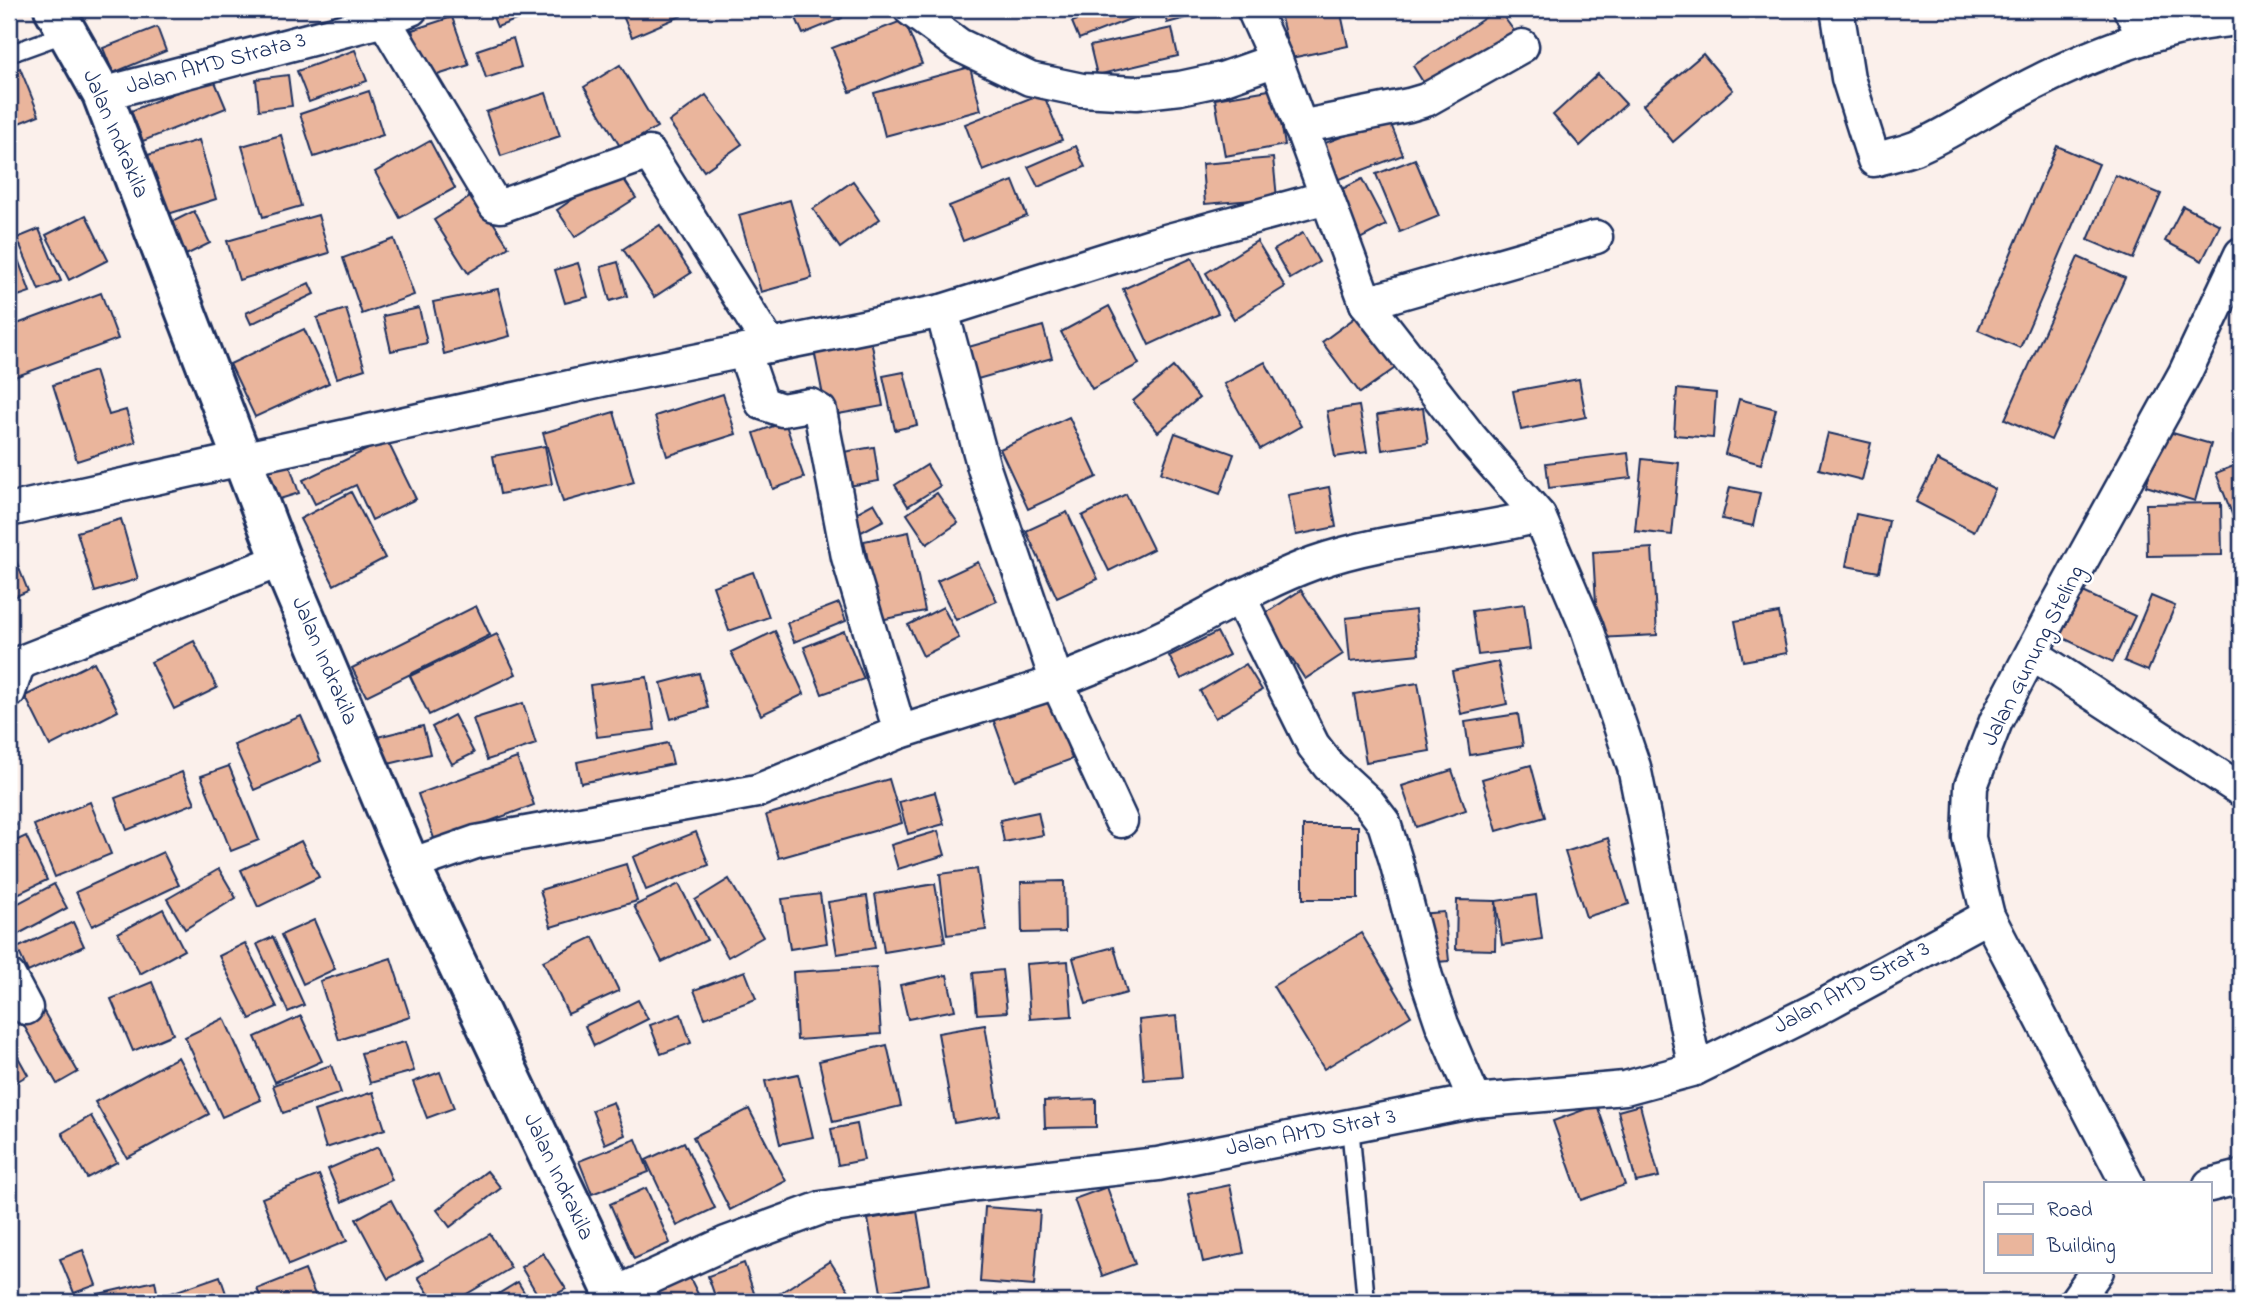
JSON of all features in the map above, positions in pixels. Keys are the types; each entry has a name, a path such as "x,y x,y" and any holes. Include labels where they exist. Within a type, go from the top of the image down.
{"street":[{"path":"910,9 959,46 1030,79 1082,90 1136,93 1180,89 1222,79 1276,60"},
{"path":"1252,9 1276,60 1366,303 1471,438 1539,516 1586,625 1634,767 1695,1069"},
{"path":"1837,9 1848,78 1874,160 1915,148 2016,93 2090,58 2144,38 2216,21 2241,19"},
{"path":"2130,9 2144,38"},
{"path":"397,15 495,205 501,206 649,153 757,348 762,403 782,410 810,405 820,411 848,557 900,732"},
{"name":"Jalan AMD Strata 3","path":"102,94 397,15"},
{"name":"Jalan Indrakila","path":"60,21 102,94 281,560 410,865 617,1298"},
{"path":"1300,127 1426,100 1522,46"},
{"path":"9,510 606,379 942,311 1151,245 1327,197"},
{"path":"1366,303 1596,237"},
{"name":"Jalan Gunung Steling","path":"2126,1182 1988,916 1969,838 1971,786 1996,721 2185,373 2241,254"},
{"path":"942,311 984,468 1057,682 1121,821"},
{"path":"410,865 476,842 757,791 900,732 1057,682 1165,636 1239,596 1315,563 1381,544 1508,524 1539,516"},
{"path":"9,692 17,667 24,661 281,560"},
{"path":"1239,596 1313,745 1329,766 1368,802 1384,822 1426,977 1442,1024 1475,1101"},
{"path":"2032,654 2241,790"},
{"name":"Jalan AMD Strat 3","path":"617,1298 726,1244 821,1208 977,1184 1158,1164 1475,1101 1625,1088 1695,1069 1815,1010 1988,916"},
{"path":"9,976 26,1008"},
{"path":"2212,1184 2241,1177"},
{"path":"2075,1302 2096,1272"}],"lane":[{"path":"9,54 60,21"},
{"path":"1350,1125 1366,1302"}],"building":[{"path":"490,9 545,9 497,27"},
{"path":"620,9 678,9 681,16 632,37"},
{"path":"792,9 839,9 842,18 803,34"},
{"path":"1106,9 1153,10 1079,39 1072,22"},
{"path":"1163,9 1217,9 1217,10 1167,23"},
{"path":"1305,9 1340,9 1348,46 1291,58 1280,14"},
{"path":"1498,9 1517,35 1430,93 1413,66"},
{"path":"452,17 469,65 428,78 412,30"},
{"path":"904,20 922,64 850,92 832,48"},
{"path":"157,27 166,51 113,73 103,48"},
{"path":"1172,28 1178,56 1097,75 1090,46"},
{"path":"513,38 521,67 486,78 477,50"},
{"path":"355,50 367,81 309,102 297,71"},
{"path":"1703,54 1733,90 1673,142 1643,105"},
{"path":"620,65 657,127 621,148 584,87"},
{"path":"970,67 981,110 885,136 874,93"},
{"path":"20,68 39,115 9,127 9,73"},
{"path":"1598,74 1626,104 1580,146 1553,115"},
{"path":"288,75 292,106 259,110 256,79"},
{"path":"213,77 226,108 143,141 131,111"},
{"path":"1275,89 1285,145 1225,156 1215,99"},
{"path":"369,91 383,135 314,157 300,114"},
{"path":"546,93 560,136 501,156 486,112"},
{"path":"1043,93 1062,140 983,171 965,124"},
{"path":"706,95 742,144 704,171 669,122"},
{"path":"1389,119 1403,155 1331,182 1317,146"},
{"path":"281,135 301,206 263,217 242,146"},
{"path":"199,140 216,199 165,215 148,155"},
{"path":"430,141 455,188 400,218 375,172"},
{"path":"1076,146 1085,167 1038,187 1028,167"},
{"path":"2057,146 2099,164 2020,348 1978,330"},
{"path":"1273,158 1277,198 1205,204 1202,164"},
{"path":"1415,159 1439,216 1400,232 1376,174"},
{"path":"617,169 636,198 575,237 557,210"},
{"path":"2115,175 2161,194 2133,259 2088,240"},
{"path":"1362,179 1386,225 1360,239 1336,192"},
{"path":"853,181 880,219 840,248 813,209"},
{"path":"1013,181 1027,216 963,241 949,206"},
{"path":"475,194 509,247 468,273 434,220"},
{"path":"790,200 812,278 761,292 739,215"},
{"path":"2183,206 2220,225 2202,261 2165,241"},
{"path":"194,211 210,243 176,260 160,228"},
{"path":"86,215 108,260 69,280 46,235"},
{"path":"318,215 329,253 239,280 227,241"},
{"path":"660,225 691,273 654,297 623,249"},
{"path":"39,229 61,281 39,290 17,238"},
{"path":"1303,233 1319,262 1290,279 1274,250"},
{"path":"394,239 414,295 362,314 343,258"},
{"path":"1257,241 1285,287 1234,319 1206,273"},
{"path":"12,243 30,292 9,299 9,244"},
{"path":"2078,257 2125,278 2051,440 2005,419"},
{"path":"1192,258 1218,313 1149,345 1123,289"},
{"path":"618,262 627,296 610,301 601,267"},
{"path":"578,263 588,297 565,303 555,270"},
{"path":"309,283 314,294 251,324 246,313"},
{"path":"498,289 510,336 444,354 433,302"},
{"path":"101,293 118,339 9,379 9,327"},
{"path":"1109,306 1139,364 1092,389 1061,332"},
{"path":"419,308 427,343 391,351 383,316"},
{"path":"346,309 365,369 337,378 317,318"},
{"path":"1360,314 1398,366 1360,393 1322,342"},
{"path":"1043,326 1052,358 974,380 965,348"},
{"path":"304,329 329,383 255,417 230,364"},
{"path":"871,339 883,406 827,416 814,350"},
{"path":"1265,362 1301,426 1260,449 1224,384"},
{"path":"1173,367 1199,398 1158,432 1133,401"},
{"path":"95,371 109,415 126,410 136,442 77,461 53,385"},
{"path":"904,372 917,425 895,430 883,376"},
{"path":"1579,379 1586,417 1521,430 1513,391"},
{"path":"1677,389 1716,393 1713,438 1674,435"},
{"path":"723,394 736,434 667,456 655,416"},
{"path":"1739,399 1776,409 1761,464 1725,454"},
{"path":"1359,406 1367,452 1335,457 1327,411"},
{"path":"1423,408 1428,443 1382,450 1377,415"},
{"path":"614,412 634,482 563,502 543,433"},
{"path":"1069,417 1097,477 1028,509 1000,449"},
{"path":"785,422 804,478 773,489 754,433"},
{"path":"2162,430 2211,444 2195,501 2146,486"},
{"path":"1175,433 1234,454 1220,494 1161,473"},
{"path":"1828,433 1871,443 1862,480 1819,469"},
{"path":"387,440 416,499 372,520 356,485 315,504 303,480"},
{"path":"545,446 552,484 500,494 493,456"},
{"path":"874,447 879,481 848,486 843,452"},
{"path":"1628,453 1631,478 1549,488 1546,463"},
{"path":"1642,459 1679,463 1672,535 1635,531"},
{"path":"1937,460 1995,489 1974,532 1916,502"},
{"path":"289,463 299,493 270,502 260,473"},
{"path":"2241,463 2241,537 2216,473"},
{"path":"927,465 940,486 908,506 895,485"},
{"path":"1329,487 1336,527 1296,535 1288,495"},
{"path":"1730,487 1760,493 1753,526 1722,519"},
{"path":"351,492 385,558 334,585 300,519"},
{"path":"937,493 958,523 927,544 907,514"},
{"path":"1126,494 1153,549 1109,571 1082,516"},
{"path":"874,503 884,520 854,536 845,519"},
{"path":"2221,503 2222,555 2147,556 2146,504"},
{"path":"1067,512 1098,579 1057,598 1026,531"},
{"path":"1856,514 1889,521 1879,572 1846,566"},
{"path":"121,519 138,579 95,592 77,532"},
{"path":"909,532 925,611 880,620 864,541"},
{"path":"9,543 28,591 9,599"},
{"path":"1652,548 1657,635 1598,638 1593,552"},
{"path":"978,562 997,601 956,620 937,581"},
{"path":"753,572 769,617 729,631 713,586"},
{"path":"1301,590 1343,654 1305,679 1263,615"},
{"path":"2081,591 2135,616 2113,662 2059,636"},
{"path":"2151,596 2175,606 2148,671 2124,661"},
{"path":"839,603 846,621 794,642 787,623"},
{"path":"1524,604 1530,649 1478,655 1472,611"},
{"path":"476,606 490,635 366,696 352,668"},
{"path":"943,607 959,638 923,656 908,625"},
{"path":"1415,610 1419,654 1350,661 1346,618"},
{"path":"1779,613 1787,653 1743,661 1735,621"},
{"path":"775,631 804,694 761,715 731,652"},
{"path":"844,631 864,679 822,694 804,647"},
{"path":"1217,632 1229,655 1181,679 1169,656"},
{"path":"497,634 516,674 429,715 410,676"},
{"path":"194,641 217,688 174,709 151,662"},
{"path":"94,662 118,711 50,746 25,696"},
{"path":"1498,662 1507,704 1461,714 1452,671"},
{"path":"1246,664 1262,690 1215,718 1200,691"},
{"path":"699,673 708,708 671,719 661,683"},
{"path":"647,677 655,730 597,737 590,685"},
{"path":"1418,683 1430,751 1366,762 1354,694"},
{"path":"1049,693 1072,759 1015,780 991,713"},
{"path":"523,703 536,744 487,760 473,719"},
{"path":"1518,714 1523,746 1470,755 1465,722"},
{"path":"454,715 474,753 452,764 432,727"},
{"path":"301,716 321,761 254,790 234,745"},
{"path":"423,726 430,754 380,766 373,738"},
{"path":"668,743 673,764 581,783 577,762"},
{"path":"517,758 534,805 435,841 418,794"},
{"path":"1531,765 1545,817 1497,831 1482,779"},
{"path":"229,766 259,840 231,851 201,776"},
{"path":"1452,770 1466,810 1416,827 1402,786"},
{"path":"182,772 195,803 127,830 115,798"},
{"path":"889,779 902,823 779,858 766,815"},
{"path":"935,792 944,824 908,834 899,802"},
{"path":"90,802 111,854 55,877 34,825"},
{"path":"9,811 16,825 9,829"},
{"path":"1038,812 1043,835 1004,842 1000,820"},
{"path":"1303,826 1358,826 1358,899 1303,899"},
{"path":"938,831 945,855 898,869 891,845"},
{"path":"696,832 709,865 646,890 633,857"},
{"path":"26,836 47,880 9,898 9,844"},
{"path":"1608,838 1629,904 1586,917 1565,852"},
{"path":"301,841 319,877 258,907 241,870"},
{"path":"163,852 179,885 92,926 76,892"},
{"path":"626,864 637,901 551,927 540,890"},
{"path":"219,869 236,898 185,929 167,899"},
{"path":"977,869 986,930 947,935 940,874"},
{"path":"729,879 763,937 728,957 695,900"},
{"path":"1064,881 1065,932 1022,933 1021,882"},
{"path":"54,884 67,908 9,939 9,908"},
{"path":"679,884 707,940 662,962 634,906"},
{"path":"935,884 945,942 884,952 875,894"},
{"path":"820,894 827,943 790,949 782,899"},
{"path":"1536,895 1542,939 1502,945 1496,901"},
{"path":"867,896 875,948 837,954 828,902"},
{"path":"1457,900 1496,901 1495,950 1456,949"},
{"path":"163,909 184,950 140,974 118,933"},
{"path":"1444,912 1449,961 1423,963 1418,914"},
{"path":"314,920 335,969 303,984 281,935"},
{"path":"73,922 84,946 28,972 17,948"},
{"path":"1361,933 1411,1016 1324,1069 1273,986"},
{"path":"273,937 304,1005 288,1012 257,944"},
{"path":"593,937 619,991 568,1014 543,961"},
{"path":"245,943 277,1007 250,1019 219,956"},
{"path":"1114,947 1127,993 1086,1004 1073,958"},
{"path":"391,958 410,1017 339,1040 320,981"},
{"path":"1068,961 1072,1016 1030,1019 1026,964"},
{"path":"876,967 881,1034 797,1040 793,972"},
{"path":"1002,970 1007,1012 977,1014 973,973"},
{"path":"745,971 756,999 705,1018 694,990"},
{"path":"947,975 955,1010 908,1019 900,985"},
{"path":"152,982 173,1034 133,1051 111,999"},
{"path":"638,1000 648,1019 594,1046 585,1026"},
{"path":"44,1012 78,1072 57,1084 23,1024"},
{"path":"681,1014 691,1043 661,1054 650,1025"},
{"path":"301,1016 322,1061 275,1082 255,1037"},
{"path":"1176,1016 1182,1077 1144,1080 1139,1020"},
{"path":"224,1018 261,1100 222,1117 185,1037"},
{"path":"985,1025 1000,1115 954,1123 938,1033"},
{"path":"9,1041 28,1075 9,1086"},
{"path":"405,1042 414,1071 370,1083 361,1053"},
{"path":"887,1045 901,1106 833,1122 819,1061"},
{"path":"178,1057 209,1114 127,1158 95,1102"},
{"path":"331,1065 341,1093 283,1113 273,1085"},
{"path":"440,1072 454,1108 427,1118 413,1082"},
{"path":"798,1074 813,1137 780,1144 765,1081"},
{"path":"373,1092 385,1129 326,1148 314,1111"},
{"path":"1096,1099 1096,1127 1045,1128 1044,1101"},
{"path":"613,1102 625,1135 605,1144 592,1110"},
{"path":"1597,1105 1625,1185 1581,1200 1553,1121"},
{"path":"1640,1105 1659,1177 1636,1182 1618,1111"},
{"path":"749,1109 786,1181 730,1210 693,1137"},
{"path":"91,1116 117,1162 87,1178 62,1133"},
{"path":"857,1124 864,1160 838,1165 831,1129"},
{"path":"636,1139 649,1172 592,1194 579,1161"},
{"path":"684,1142 715,1208 677,1226 646,1160"},
{"path":"378,1147 392,1180 342,1202 328,1169"},
{"path":"487,1171 501,1188 450,1227 437,1210"},
{"path":"319,1175 347,1241 289,1265 262,1198"},
{"path":"1230,1185 1244,1253 1203,1262 1188,1194"},
{"path":"1107,1187 1135,1264 1102,1276 1074,1199"},
{"path":"646,1188 670,1243 634,1259 610,1204"},
{"path":"391,1200 423,1260 388,1279 356,1219"},
{"path":"985,1207 1040,1211 1034,1286 980,1282"},
{"path":"917,1211 929,1284 881,1292 868,1219"},
{"path":"490,1234 511,1268 453,1302 434,1302 418,1277"},
{"path":"83,1250 96,1285 74,1293 60,1259"},
{"path":"543,1253 566,1289 542,1302 521,1267"},
{"path":"830,1261 856,1302 777,1302 774,1297"},
{"path":"744,1263 757,1302 717,1302 708,1276"},
{"path":"305,1270 318,1302 263,1302 257,1289"},
{"path":"220,1276 229,1302 171,1302 168,1294"},
{"path":"689,1276 702,1302 655,1302 651,1295"},
{"path":"155,1281 159,1302 78,1302 77,1299"},
{"path":"518,1282 530,1302 485,1302"}]}
